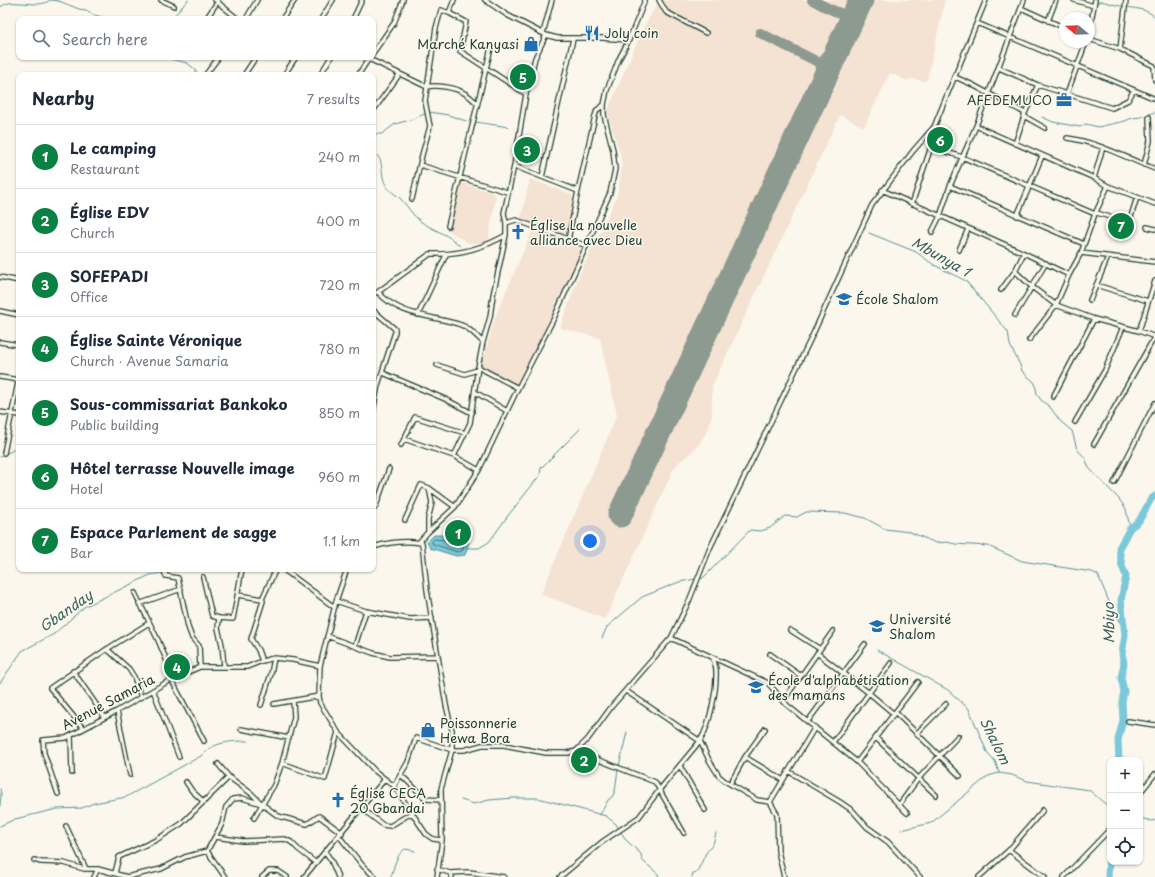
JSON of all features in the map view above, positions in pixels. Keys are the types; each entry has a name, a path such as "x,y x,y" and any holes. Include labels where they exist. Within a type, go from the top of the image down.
{"street":[{"path":"161,0 174,6"},
{"path":"248,16 256,0"},
{"path":"284,16 295,0"},
{"path":"323,16 333,0"},
{"path":"354,16 362,0"},
{"path":"376,49 394,23 403,0"},
{"path":"449,13 454,0"},
{"path":"485,0 507,15 544,34 557,38 602,38 629,40"},
{"path":"454,456 470,423 472,414 483,342 490,317 506,235 504,213 514,166 526,94 535,58 544,34 552,0"},
{"path":"437,877 442,840 441,789 452,750 452,730 438,656 422,543 420,541 455,507 479,470 518,388 554,318 610,193 615,168 613,150 604,115 604,105 619,59 629,40 645,0"},
{"path":"659,0 666,12 706,33"},
{"path":"912,204 931,147 934,127 986,0"},
{"path":"932,232 940,216 950,186 999,68 1024,0"},
{"path":"1048,20 1056,0"},
{"path":"1074,0 1094,6"},
{"path":"1093,12 1095,0"},
{"path":"1120,49 1126,0"},
{"path":"208,16 217,1 234,16"},
{"path":"1021,8 1059,25"},
{"path":"412,200 430,126 425,101 436,28 441,10 466,22 460,51 526,94"},
{"path":"977,23 1009,38 1153,98"},
{"path":"542,177 574,39"},
{"path":"1095,41 1120,49 1154,66 1155,80"},
{"path":"448,226 491,48"},
{"path":"1067,94 1084,48"},
{"path":"208,72 217,60"},
{"path":"246,72 254,60"},
{"path":"286,72 294,60"},
{"path":"322,72 329,60"},
{"path":"360,72 367,60"},
{"path":"372,60 399,75 427,87 431,85 456,89 465,93 477,103"},
{"path":"999,68 1038,85 1112,108 1128,100 1134,90"},
{"path":"376,107 399,75"},
{"path":"955,77 988,93 1025,114 1045,128"},
{"path":"1015,144 1025,114 1038,85"},
{"path":"568,240 595,116 597,110 604,105"},
{"path":"1144,165 1150,141 1149,117"},
{"path":"976,126 1094,178 1108,186 1155,204"},
{"path":"394,786 412,752 416,738 452,750 464,750 491,744 504,744 546,753 568,753 576,751 588,739 612,706 671,638 689,601 710,548 813,334 872,205 913,151 934,127"},
{"path":"1067,138 1103,147 1155,169"},
{"path":"1150,141 1155,141"},
{"path":"931,147 962,156 1096,214 1129,223 1137,197"},
{"path":"1094,178 1103,147"},
{"path":"1017,216 1042,156"},
{"path":"420,165 508,192"},
{"path":"514,166 578,191"},
{"path":"950,186 1084,244"},
{"path":"1029,340 1056,304 1081,253 1108,186"},
{"path":"882,190 1046,263 1069,275"},
{"path":"506,223 516,220 587,246"},
{"path":"1147,228 1155,229"},
{"path":"959,250 968,229"},
{"path":"483,342 463,325 418,315 401,309 386,301 378,292 430,254 446,255 465,252 506,235"},
{"path":"1081,253 1155,262"},
{"path":"1000,290 1015,271 1024,254"},
{"path":"418,315 446,255"},
{"path":"1090,300 1108,256"},
{"path":"1015,315 1046,263"},
{"path":"1015,271 1032,287 1056,304 1094,318 1155,336 1094,444"},
{"path":"0,278 16,281"},
{"path":"1140,331 1155,281"},
{"path":"1096,285 1148,301"},
{"path":"0,311 16,314"},
{"path":"376,313 395,329 396,332 378,385 376,396"},
{"path":"1052,397 1094,318"},
{"path":"1075,422 1105,370 1123,327"},
{"path":"0,342 16,345"},
{"path":"437,365 465,374 478,369 518,388"},
{"path":"382,373 445,399 472,414"},
{"path":"0,377 16,379"},
{"path":"475,392 507,411"},
{"path":"4,454 16,394"},
{"path":"1114,483 1155,403"},
{"path":"0,412 16,415"},
{"path":"401,445 415,417 465,432"},
{"path":"404,439 454,456 479,470"},
{"path":"0,444 6,445"},
{"path":"376,506 389,469"},
{"path":"405,520 421,485 429,488 455,507"},
{"path":"428,532 428,519 432,503 429,488"},
{"path":"376,546 391,542 409,540 422,543"},
{"path":"164,572 166,576 178,578 188,627 192,638 199,646 200,667"},
{"path":"203,577 212,616 233,619 242,572"},
{"path":"262,660 251,639 263,602 262,599 275,572"},
{"path":"286,572 334,607"},
{"path":"346,572 334,607 320,666 320,703 338,732 358,756 394,786 413,812 426,834 433,839 442,840"},
{"path":"139,604 180,589"},
{"path":"135,593 173,679 204,741"},
{"path":"238,595 262,599"},
{"path":"336,601 366,611 410,619 432,618"},
{"path":"354,646 366,611"},
{"path":"219,618 218,628 222,645 224,666"},
{"path":"83,728 50,688 73,671 149,623"},
{"path":"790,630 819,651 894,713 917,733 960,776"},
{"path":"783,701 833,631"},
{"path":"327,636 373,653 390,657 438,656"},
{"path":"671,638 768,684 783,701 857,762 907,813"},
{"path":"808,721 865,644"},
{"path":"107,649 129,669 142,697"},
{"path":"770,654 801,676"},
{"path":"261,705 271,674 274,658"},
{"name":"Avenue Samaria","path":"58,794 44,753 43,740 66,738 173,679 200,667 247,667 262,660 274,658 293,660 320,666"},
{"path":"560,877 602,842 639,817 705,734 714,697 716,669 713,658"},
{"path":"833,742 891,663"},
{"path":"73,671 104,716"},
{"path":"857,762 918,682"},
{"path":"153,690 178,757"},
{"path":"626,691 700,741 719,776 757,800 770,802"},
{"path":"274,704 319,696"},
{"path":"254,818 274,785 282,763 294,717 293,701"},
{"path":"917,733 946,704"},
{"path":"117,711 130,775"},
{"path":"1128,722 1155,725"},
{"path":"770,802 815,727"},
{"path":"240,729 288,738"},
{"path":"730,784 745,757 765,729"},
{"path":"282,763 325,779 338,732"},
{"path":"71,735 72,773"},
{"path":"899,805 918,779 958,736"},
{"path":"876,738 936,796"},
{"path":"576,751 655,782 684,833"},
{"path":"745,757 783,780"},
{"path":"218,764 229,777 278,816 308,824 319,816 341,834 363,866 375,877"},
{"path":"680,766 705,810"},
{"path":"788,771 853,811 867,827 888,842 920,877"},
{"path":"1143,789 1155,774"},
{"path":"401,775 426,798 441,800"},
{"path":"115,873 119,857 156,840 181,824 229,777"},
{"path":"304,877 386,779"},
{"path":"186,782 192,791 204,802"},
{"path":"34,860 64,863 86,869 98,869 127,877 161,868 185,857 207,851 222,824 226,807 233,800 242,798 262,804"},
{"path":"770,802 777,814 778,852 784,877"},
{"path":"361,808 383,825 390,826 413,812"},
{"path":"979,877 1009,850 1043,810"},
{"path":"66,826 86,869"},
{"path":"1064,877 1107,832"},
{"path":"216,837 243,841 285,839 291,842 298,850 316,863"},
{"path":"1009,850 1045,877"},
{"path":"207,851 225,877"},
{"path":"326,852 338,877"},
{"path":"94,877 98,869"},
{"path":"437,869 451,875 469,872 504,877"},
{"path":"262,877 269,871 278,871 287,877"}],"shaded area":[{"path":"659,0 945,0 927,80 906,80 890,73 864,127 840,115 712,386 712,415 707,431 699,444 674,468 605,619 541,594 617,415 600,338 560,328 578,278 617,196 622,165 607,112 642,31"},
{"path":"530,179 571,194 573,198 565,237 562,239 520,222"},
{"path":"460,182 493,193 496,196 488,241 486,243 469,243 447,230 457,183"},
{"path":"533,229 582,249 564,291 559,295 560,298 517,386 481,367 496,315"}],"water":[{"path":"434,535 444,535 451,538 467,540 469,542 465,555 456,556 430,548 427,542"}],"waterway":[{"path":"0,7 8,3 42,4 50,0 59,1 79,9 86,10 98,16"},
{"path":"174,16 188,0"},
{"path":"1097,3 1101,1 1124,7"},
{"path":"1127,7 1146,11 1155,17"},
{"path":"175,60 187,63 196,70 196,72"},
{"path":"429,112 448,115 469,122"},
{"path":"1042,117 1053,122 1080,127 1086,124 1098,127 1141,117 1155,112"},
{"path":"376,134 382,134 395,124 427,113"},
{"path":"475,122 509,127"},
{"path":"376,154 380,159 384,181 388,189 400,198 414,216 420,221 451,238 460,246"},
{"name":"Mbunya 1","path":"869,233 916,252 934,265 966,281 1008,332 1010,345 1022,371 1035,383 1037,394 1041,400 1050,407 1060,421 1072,431 1077,449 1085,458 1089,468 1119,499 1126,509 1130,528"},
{"path":"467,548 479,548 489,542 540,475 541,468 580,429"},
{"path":"0,457 16,449"},
{"name":"Mbiyo","path":"1119,757 1118,740 1123,720 1122,702 1124,691 1121,678 1124,663 1122,654 1125,635 1121,600 1126,576 1122,566 1119,548 1130,528 1139,521 1151,499 1155,496"},
{"path":"699,579 703,578 750,530 761,531 770,528 785,516 797,517 806,512 845,513 865,518 885,529 910,532 936,543 947,542 955,544 988,546 1022,561 1092,572 1098,575 1112,609 1123,626"},
{"name":"Gbanday","path":"0,683 22,651 54,634 84,607 150,575 166,572"},
{"path":"602,638 607,627 642,597 679,582 696,579"},
{"name":"Shalom","path":"877,650 948,690 969,709 987,752 995,761 999,773"},
{"path":"619,766 627,732"},
{"path":"0,826 15,819 57,809 82,808 94,803 126,797 201,756 216,745 235,741 248,741"},
{"path":"600,815 615,791 618,769"},
{"name":"Shalom","path":"901,830 931,823 988,776 999,773 1012,775 1027,781 1089,790 1107,805"},
{"name":"Gbanday","path":"0,789 0,806"},
{"path":"461,800 474,804 489,800 538,798 606,816 616,824 619,829"},
{"path":"1143,819 1152,821 1155,820"},
{"path":"621,832 626,840 641,854 642,860 658,874 659,877"},
{"path":"692,877 693,873 697,872 706,853 713,844 716,833"},
{"path":"391,877 399,854 405,849 415,851"},
{"name":"Mbiyo","path":"1108,877 1109,865"}],"taxiway":[{"path":"812,0 839,13 850,14 855,12"},
{"path":"760,33 820,63 827,74"},
{"path":"820,63 827,63 833,60"}],"runway":[{"path":"620,515 861,0"}],"place":[{"name":"Joly coin","path":"592,33"},
{"name":"Marché Kanyasi","path":"531,44"},
{"name":"Sous-commissariat Bankoko","path":"523,77"},
{"name":"AFEDEMUCO","path":"1064,100"},
{"name":"Hôtel terrasse Nouvelle image","path":"940,140"},
{"name":"SOFEPADI","path":"527,150"},
{"name":"Espace Parlement de sagge","path":"1121,226"},
{"name":"Église La nouvelle alliance avec Dieu","path":"518,232"},
{"name":"École Shalom","path":"844,299"},
{"name":"Le camping","path":"458,533"},
{"name":"Université Shalom","path":"877,626"},
{"name":"Église Sainte Véronique","path":"177,667"},
{"name":"École d'alphabétisation des mamans","path":"756,687"},
{"name":"Poissonnerie Hewa Bora","path":"428,730"},
{"name":"Église EDV","path":"584,760"},
{"name":"Église CECA 20 Gbandai","path":"338,800"}]}
